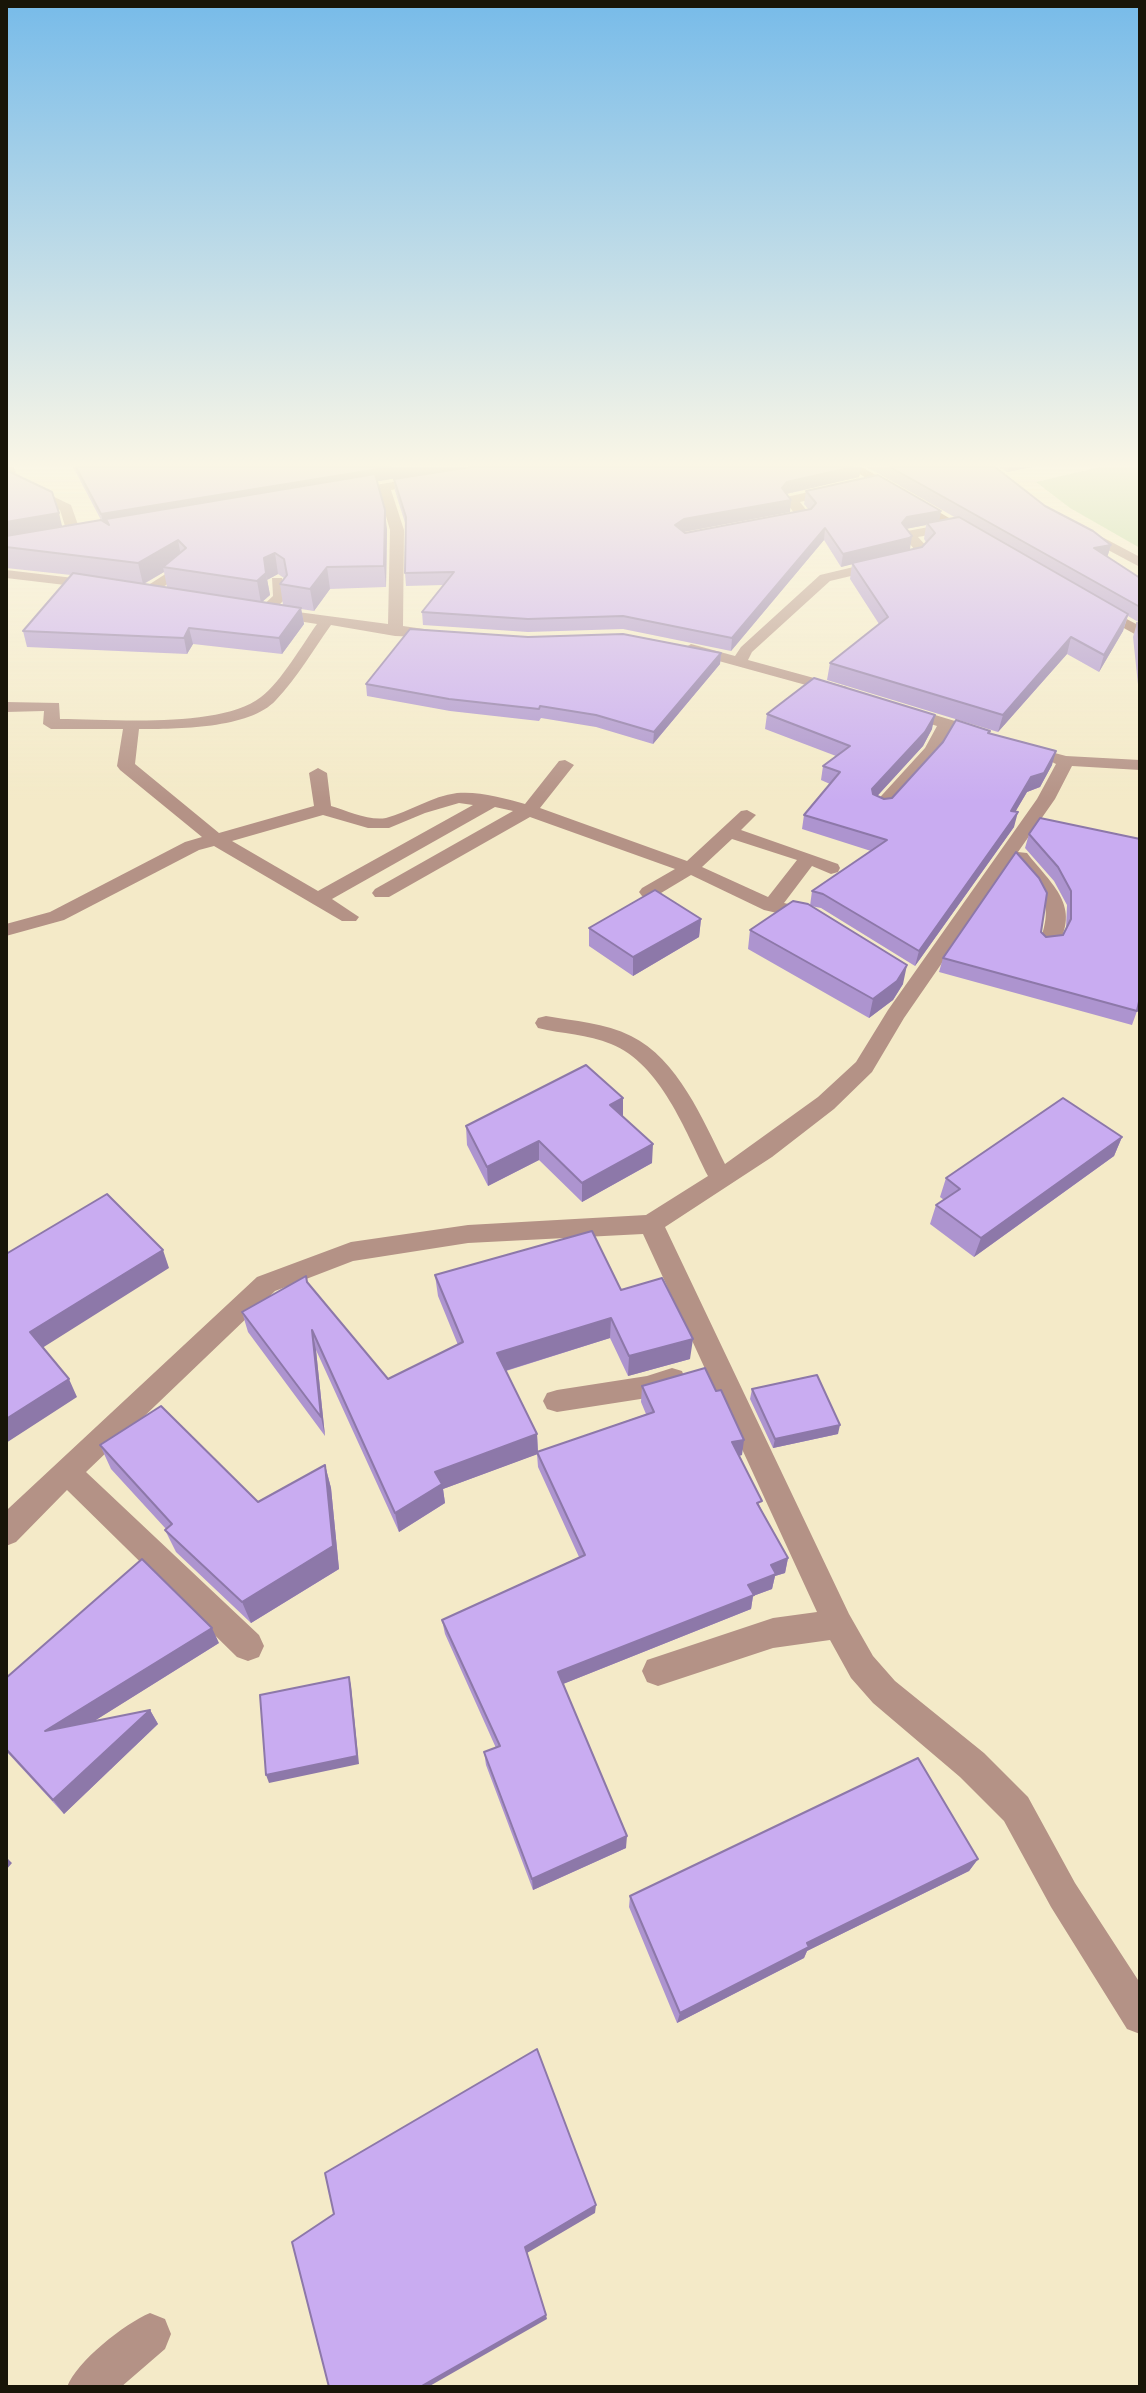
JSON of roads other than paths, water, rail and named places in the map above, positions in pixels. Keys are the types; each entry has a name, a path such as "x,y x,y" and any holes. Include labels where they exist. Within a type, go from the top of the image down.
{"main road":[{"path":"1087,602 1140,632"}],"street":[{"path":"112,579 130,591 174,598"},
{"path":"130,591 157,579"},
{"path":"395,631 396,579"},
{"path":"740,661 746,650 824,579"},
{"path":"277,581 280,597 256,611 453,637"},
{"path":"6,707 53,706 51,724 190,724 252,710 269,699 327,621"},
{"path":"668,644 857,695"},
{"path":"887,705 991,738"},
{"path":"133,724 128,737 126,766 214,838 349,917"},
{"path":"881,806 932,750 946,724"},
{"path":"1036,752 1066,761 1140,765"},
{"path":"6,1533 19,1517 266,1284 351,1252 468,1234 651,1224 721,1179 813,1112 864,1067 912,978 1046,799 1066,761"},
{"path":"382,893 529,810 565,765"},
{"path":"318,773 323,809"},
{"path":"6,930 57,916 192,846 214,838 323,809 368,823 389,823 419,809 458,798 493,801 529,810 690,868 771,906 812,915 826,923"},
{"path":"318,899 493,801"},
{"path":"649,892 690,868 747,815"},
{"path":"731,833 831,868"},
{"path":"1011,847 1056,903 1058,919 1049,944"},
{"path":"771,906 809,858"},
{"path":"546,1023 609,1036 628,1043 645,1056 688,1115 721,1179"},
{"path":"651,1224 838,1624 862,1667 884,1692 972,1765 1016,1809 1063,1895 1140,2016"},
{"path":"557,1401 647,1387 718,1365"},
{"path":"68,1473 248,1646"},
{"path":"658,1671 773,1633 838,1624"},
{"path":"88,2387 150,2334"}]}
